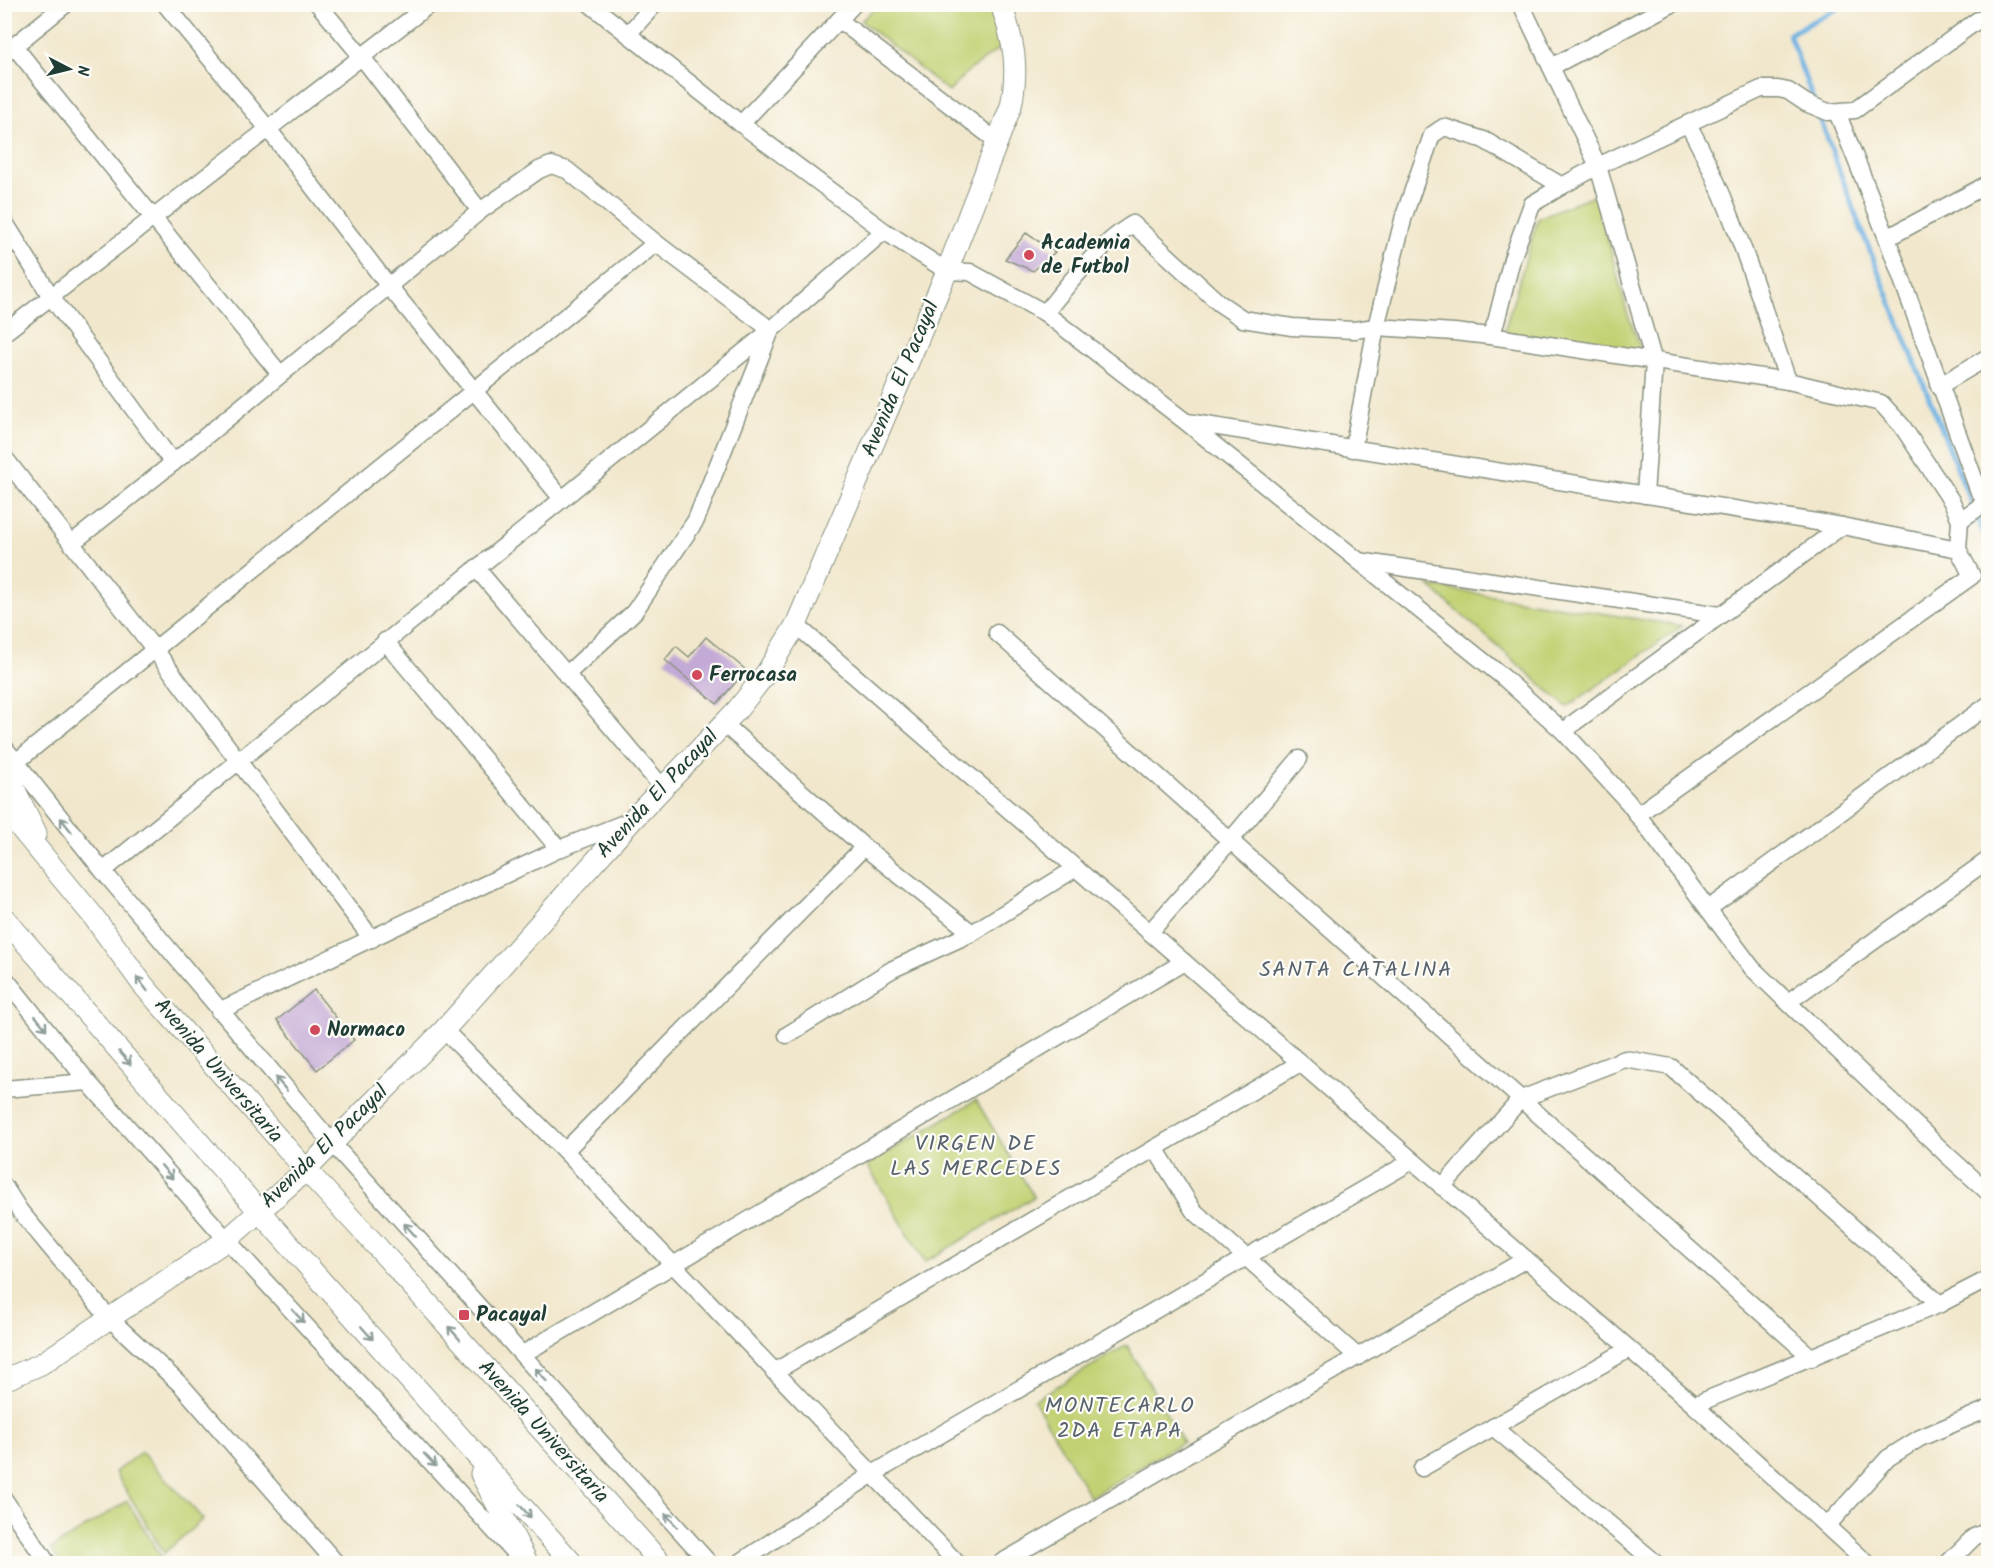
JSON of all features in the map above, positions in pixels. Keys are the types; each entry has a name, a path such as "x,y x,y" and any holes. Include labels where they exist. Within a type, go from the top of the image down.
{"street":[{"path":"66,4 9,50 154,219 280,374"},
{"path":"165,4 269,129 388,285 562,499"},
{"path":"318,4 362,57 480,211"},
{"path":"4,333 430,4"},
{"path":"590,4 741,124 884,231 947,271 970,272 1045,313 1186,422 1503,677 1563,732 1628,802 1752,968 1947,1155 1989,1192"},
{"path":"628,34 655,4"},
{"path":"741,124 854,4"},
{"name":"Avenida El Pacayal","path":"4,1380 41,1364 227,1240 306,1170 444,1030 633,819 724,724 767,672 796,625 947,271 1011,106 1016,80 1015,57 1001,4"},
{"path":"1521,4 1598,166 1654,362 1645,495"},
{"path":"1551,67 1672,4"},
{"path":"1490,336 1496,322 1512,259 1532,204 1598,166 1754,91 1769,88 1788,91 1816,108 1836,112 1855,110 1978,20 1983,19 1989,23"},
{"path":"839,20 998,142"},
{"path":"1836,112 1887,238 1979,492 1989,498 1960,519"},
{"path":"1688,124 1709,161 1728,208 1788,381"},
{"path":"1353,449 1376,327 1404,216 1431,135 1444,127 1484,140 1562,186"},
{"path":"72,543 480,211 551,165 567,170 656,243 771,330"},
{"path":"1887,238 1989,184"},
{"path":"4,221 52,298 173,463"},
{"path":"1045,313 1063,290 1119,232 1133,224 1219,303 1243,319 1292,327 1354,330 1376,327 1490,336 1788,381 1881,403 1902,426 1952,502 1960,519 1958,549 1972,576 1637,815"},
{"path":"103,871 771,330 884,231"},
{"path":"10,765 656,243"},
{"path":"566,675 634,612 696,520 771,330"},
{"path":"1940,386 1989,357"},
{"path":"1186,422 1842,526 1958,549"},
{"path":"4,457 155,650 372,939"},
{"path":"1563,732 1842,526"},
{"path":"1358,561 1720,615"},
{"path":"476,568 663,788"},
{"path":"796,625 1694,1405 1868,1563"},
{"path":"996,633 1812,1358"},
{"path":"385,641 559,849"},
{"path":"1708,909 1989,705"},
{"path":"724,724 864,847 972,933"},
{"path":"4,747 52,866"},
{"path":"1150,932 1299,759"},
{"path":"10,765 103,871 333,1144 710,1563"},
{"name":"Avenida Universitaria","path":"4,808 93,916 143,985 306,1170 662,1563"},
{"path":"219,1011 559,849 633,819"},
{"path":"565,1152 864,847"},
{"path":"1788,1002 1989,860"},
{"path":"787,1035 893,969 972,933 1076,868"},
{"path":"4,918 259,1211 573,1563"},
{"path":"523,1354 671,1264 1184,962"},
{"path":"4,977 88,1082 227,1240 524,1563"},
{"path":"444,1030 565,1152 871,1475 958,1563"},
{"path":"1442,1187 1521,1100 1625,1059 1671,1067 1940,1304"},
{"path":"774,1372 1300,1063"},
{"path":"4,1089 88,1082"},
{"path":"1155,1148 1193,1210 1358,1357"},
{"path":"738,1563 871,1475 1412,1161"},
{"path":"4,1186 20,1210 109,1318 182,1386 338,1563"},
{"path":"999,1563 1526,1259"},
{"path":"1694,1405 1940,1304 1989,1279"},
{"path":"1422,1468 1629,1349"},
{"path":"1827,1526 1888,1458 1920,1438 1989,1409"},
{"path":"1493,1427 1656,1563"},
{"path":"466,1444 528,1563"},
{"path":"4,1498 48,1563"},
{"path":"1947,1563 1974,1537 1989,1531"}],"green space":[{"path":"878,5 993,5 1005,44 966,73 949,92 861,21"},
{"path":"1596,194 1627,312 1642,352 1504,332 1538,218"},
{"path":"1429,586 1682,626 1567,707"},
{"path":"976,1100 1034,1197 925,1262 867,1165"},
{"path":"1127,1345 1183,1442 1090,1497 1034,1400"},
{"path":"141,1452 203,1519 164,1553 115,1472"},
{"path":"127,1501 165,1563 60,1563 51,1549"}],"building":[{"name":"Academia de Futbol","path":"1026,233 1055,252 1033,271 1005,259"},
{"path":"706,637 746,670 717,704 665,660 676,646 689,657"},
{"name":"Normaco","path":"314,990 354,1040 317,1070 277,1020"}],"waterway":[{"path":"1814,102 1789,34 1846,4"},
{"path":"1818,113 1858,221 1988,544"}],"place":[{"name":"Academia de Futbol","path":"1029,255"},
{"name":"Ferrocasa","path":"697,675"},
{"name":"Normaco","path":"315,1030"},
{"name":"Pacayal","path":"464,1315"}],"district":[{"name":"SANTA CATALINA","path":"1356,970"},
{"name":"VIRGEN DE LAS MERCEDES","path":"976,1156"},
{"name":"MONTECARLO 2DA ETAPA","path":"1120,1418"}]}
